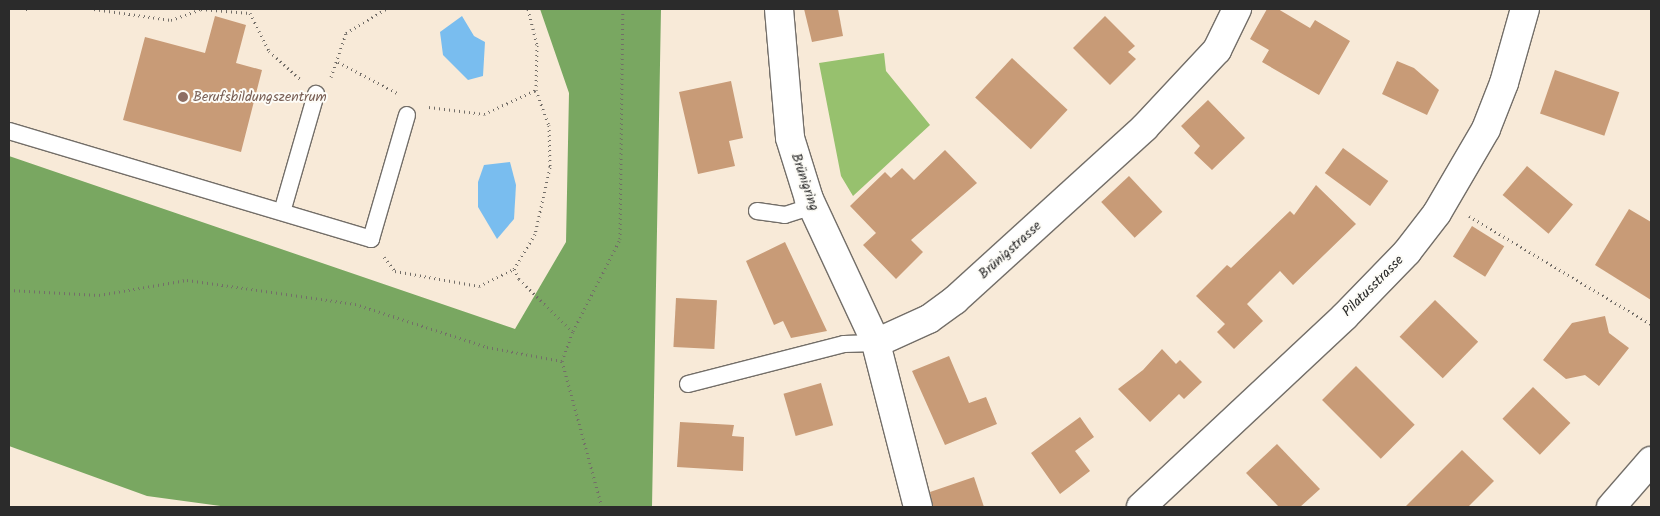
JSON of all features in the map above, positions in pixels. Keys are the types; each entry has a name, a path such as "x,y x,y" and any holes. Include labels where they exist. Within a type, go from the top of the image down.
{"street":[{"name":"Brünigring","path":"779,9 790,138 812,206 876,343"},
{"name":"Brünigstrasse","path":"876,343 928,319 955,300 1144,128 1218,50 1236,9"},
{"name":"Pilatusstrasse","path":"1141,507 1344,317 1407,252 1445,202 1486,129 1504,83 1524,9"},
{"path":"876,343 918,507"},
{"path":"1611,507 1651,461"}],"lane":[{"path":"282,212 316,94"},
{"path":"9,132 370,239 407,114"},
{"path":"757,211 786,215 812,206"},
{"path":"688,384 844,344 876,343"}],"path":[{"path":"94,9 171,20 201,9 250,13 269,51 316,94 335,72 346,33 386,9"},
{"path":"370,239 395,271 479,286 514,269 534,234 550,166 549,125 536,90 538,45 528,9"},
{"path":"602,507 562,361 572,331 620,239 623,9"},
{"path":"338,62 403,97"},
{"path":"423,106 484,114 536,90"},
{"path":"1445,202 1651,324"},
{"path":"514,269 519,279 572,331"},
{"path":"9,290 99,295 187,280 355,304 487,347 562,361"}],"green space":[{"path":"540,9 661,9 652,507 228,507 147,496 9,446 9,156 515,329 566,242 569,93"},
{"path":"884,53 886,71 930,125 853,196 841,176 819,63"}],"water":[{"path":"462,16 474,36 485,42 483,76 468,80 443,55 440,32"},
{"path":"510,162 516,185 514,219 497,239 478,207 478,182 484,165"}],"building":[{"path":"804,9 838,9 843,36 812,42"},
{"path":"1267,9 1278,9 1310,28 1315,20 1350,41 1319,95 1262,62 1269,50 1250,39"},
{"path":"215,16 246,25 236,63 262,70 241,152 123,120 145,37 205,53"},
{"path":"1105,16 1135,46 1128,52 1136,59 1110,85 1073,48"},
{"path":"1012,58 1068,110 1031,149 975,97"},
{"path":"1397,61 1414,68 1439,90 1427,115 1382,94"},
{"path":"1555,70 1619,92 1604,136 1540,113"},
{"path":"731,81 743,138 729,141 735,166 698,174 679,92"},
{"path":"1208,100 1245,138 1212,170 1194,153 1200,146 1181,126"},
{"path":"1343,148 1388,181 1370,206 1325,173"},
{"path":"945,150 977,183 911,240 923,252 896,279 863,245 876,233 850,206 885,172 891,178 902,168 914,180"},
{"path":"1527,166 1573,205 1549,234 1503,195"},
{"path":"1129,176 1162,212 1135,238 1101,202"},
{"path":"1316,185 1356,224 1293,285 1280,271 1247,304 1263,321 1234,349 1217,332 1225,324 1196,296 1227,265 1231,268 1290,211 1294,215"},
{"path":"1629,209 1651,222 1651,300 1595,265"},
{"path":"1472,226 1504,246 1485,277 1453,257"},
{"path":"785,242 827,331 791,338 783,321 774,325 746,261"},
{"path":"676,298 717,300 714,349 673,347"},
{"path":"1435,300 1478,342 1443,378 1400,337"},
{"path":"1605,316 1609,333 1629,348 1599,386 1585,375 1566,379 1543,360 1572,323"},
{"path":"1162,349 1176,364 1180,360 1202,382 1184,399 1179,394 1150,422 1118,389 1143,370"},
{"path":"949,356 969,403 986,397 997,424 945,445 912,371"},
{"path":"1356,366 1415,425 1381,459 1322,400"},
{"path":"821,383 833,425 796,436 784,394"},
{"path":"1533,387 1570,423 1540,455 1502,419"},
{"path":"1080,417 1094,437 1075,451 1090,471 1060,494 1031,453"},
{"path":"680,422 734,425 732,436 744,437 743,471 677,467"},
{"path":"1277,444 1320,489 1300,507 1279,507 1246,473"},
{"path":"1462,450 1494,481 1468,507 1405,507"},
{"path":"974,477 984,507 933,507 930,492"}],"place":[{"name":"Berufsbildungszentrum","path":"183,97"}]}
